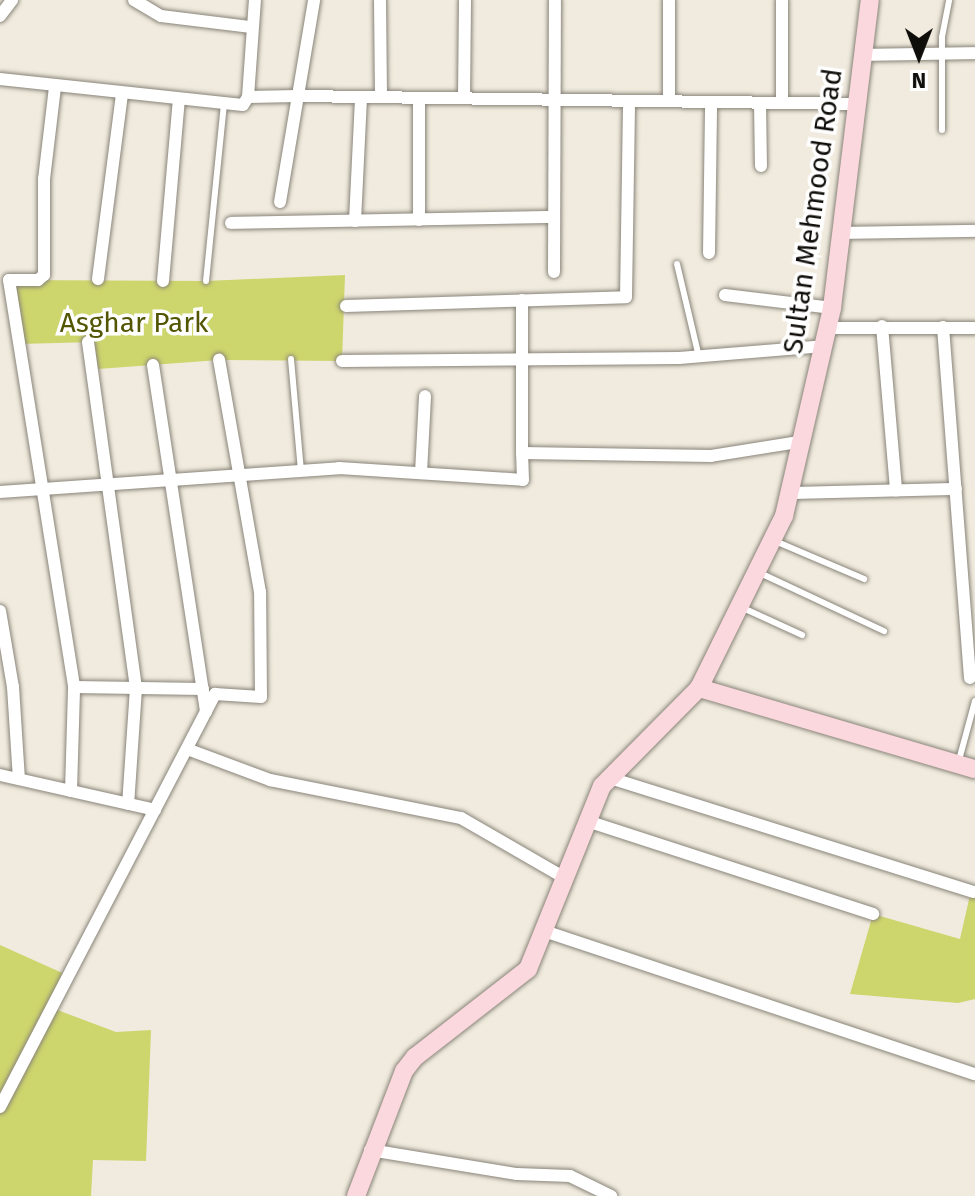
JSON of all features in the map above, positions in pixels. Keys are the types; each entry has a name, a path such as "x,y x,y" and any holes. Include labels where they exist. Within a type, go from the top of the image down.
{"street":[{"path":"0,16 12,0"},
{"path":"134,0 161,16 251,27"},
{"path":"0,79 243,105 248,97 255,0"},
{"path":"280,202 314,0"},
{"path":"380,0 381,97"},
{"path":"464,98 465,0"},
{"path":"554,272 555,0"},
{"path":"669,0 669,101"},
{"path":"782,0 782,103"},
{"name":"Sultan Mehmood Road","path":"356,1196 370,1150 415,1057 528,969 587,821 610,778 699,688 772,540 789,493 798,442 832,308 844,233 870,0"},
{"path":"864,55 975,53"},
{"path":"55,87 44,179 44,275 38,280 4,280 43,489 74,687 71,791"},
{"path":"98,279 122,94"},
{"path":"248,97 858,104"},
{"path":"355,221 361,97"},
{"path":"419,98 419,220"},
{"path":"163,281 179,99"},
{"path":"346,306 626,297 629,101"},
{"path":"709,253 711,102"},
{"path":"760,103 761,166"},
{"path":"231,223 554,217"},
{"path":"844,233 975,231"},
{"path":"725,295 832,308"},
{"path":"0,492 301,471 421,473 523,480 522,300"},
{"path":"342,361 699,357 882,326 975,328"},
{"path":"882,326 896,490"},
{"path":"943,327 970,615 970,678"},
{"path":"88,342 104,485 136,688 128,804"},
{"path":"0,1107 215,694 261,697 260,592 219,360"},
{"path":"153,365 206,712"},
{"path":"421,473 425,396"},
{"path":"522,453 711,456 798,442"},
{"path":"789,493 956,489"},
{"path":"0,611 13,687 19,779"},
{"path":"74,687 203,689"},
{"path":"699,688 966,766"},
{"path":"187,749 282,783 461,818 563,877"},
{"path":"0,775 155,810"},
{"path":"610,778 974,892"},
{"path":"587,821 873,914"},
{"path":"544,931 975,1074"},
{"path":"370,1150 517,1174 570,1176 611,1196"}],"lane":[{"path":"942,130 942,54 949,0"},
{"path":"206,281 224,104"},
{"path":"677,264 699,357"},
{"path":"291,359 301,471"},
{"path":"772,540 864,579"},
{"path":"757,572 884,631"},
{"path":"739,606 802,635"},
{"path":"966,766 975,701"}],"green space":[{"name":"Asghar Park","path":"345,275 342,361 219,360 98,369 94,342 19,344 9,280 206,281"},
{"path":"970,895 975,896 975,999 958,1003 850,994 873,914 960,939"},
{"path":"0,945 69,976 52,1008 116,1032 151,1030 146,1161 93,1160 91,1196 0,1196"}]}
